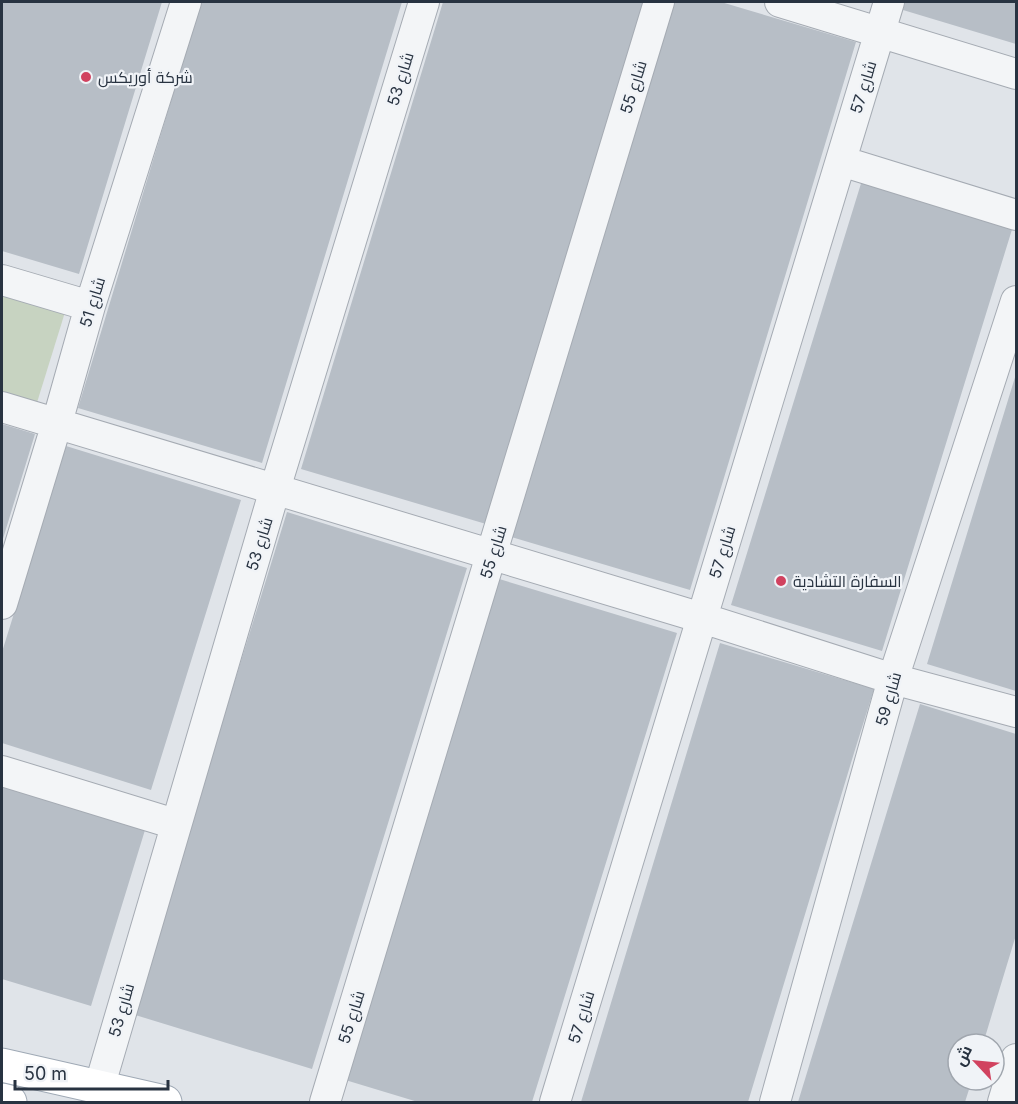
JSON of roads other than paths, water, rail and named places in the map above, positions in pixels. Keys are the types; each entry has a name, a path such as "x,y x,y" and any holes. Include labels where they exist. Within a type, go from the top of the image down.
{"main road":[{"path":"2,1065 165,1102"},
{"path":"2,1100 10,1102"}],"street":[{"name":"شارع 51","path":"2,604 90,306 186,2"},
{"name":"شارع 53","path":"99,1088 275,489 424,2"},
{"name":"شارع 55","path":"325,1102 659,2"},
{"path":"780,2 1017,74"},
{"name":"شارع 57","path":"555,1102 889,2"},
{"path":"841,160 1017,215"},
{"path":"2,280 90,306"},
{"name":"شارع 59","path":"775,1102 893,679 1017,301"},
{"path":"2,407 702,618 893,679 1017,712"},
{"path":"2,771 175,824"},
{"path":"1003,1102 1017,1059"}],"place":[{"name":"شركة أوريكس","path":"86,77"},
{"name":"السفارة التشادية","path":"781,581"}]}
